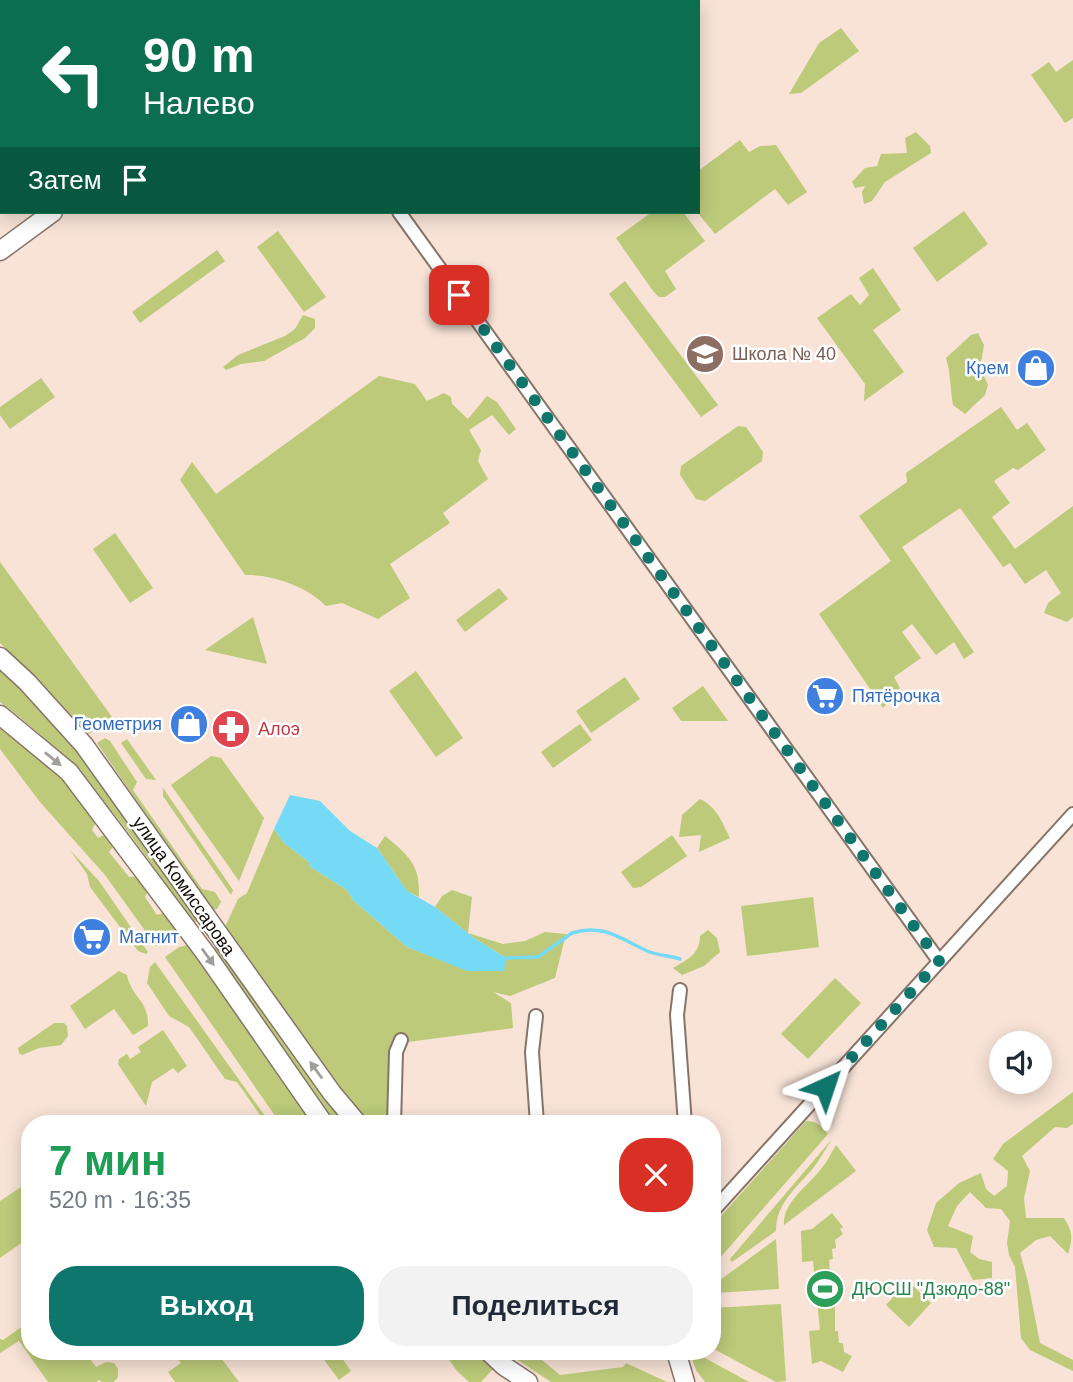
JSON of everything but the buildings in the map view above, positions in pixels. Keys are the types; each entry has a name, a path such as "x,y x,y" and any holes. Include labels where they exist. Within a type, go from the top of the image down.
{"main road":[{"path":"0,251 50,214"},
{"name":"улица Комиссарова","path":"0,657 27,682 84,745 324,1082 351,1115"},
{"name":"улица Комиссарова","path":"0,715 69,772 206,954 318,1115"},
{"path":"498,1360 528,1382"},
{"path":"678,1360 685,1382"},
{"path":"680,1360 695,1382"}],"street":[{"path":"400,214 939,961"},
{"path":"721,1202 1073,814"},
{"path":"680,990 677,1015 684,1115"},
{"path":"536,1016 532,1052 536,1115"},
{"path":"394,1115 396,1052 401,1040"}],"green space":[{"path":"841,28 859,51 801,93 789,94 819,43"},
{"path":"1073,60 1073,118 1065,123 1031,75 1049,62 1056,72"},
{"path":"916,132 930,146 931,153 885,182 872,201 864,204 862,192 865,186 855,188 852,182 865,168 877,166 881,154 907,153 905,138"},
{"path":"740,140 749,152 760,146 776,145 807,192 788,205 775,189 715,234 699,214 700,170"},
{"path":"964,211 988,244 937,282 913,248"},
{"path":"649,214 685,214 705,241 665,271 676,289 665,297 659,297 616,238"},
{"path":"278,231 326,297 304,312 257,247"},
{"path":"217,250 225,261 140,323 132,312"},
{"path":"873,268 901,310 873,330 904,372 864,401 865,384 817,318 851,294 860,305 869,295 859,278"},
{"path":"625,281 718,405 701,417 609,294"},
{"path":"303,315 315,319 315,328 305,338 264,361 241,364 226,370 223,367 238,355 285,336 295,329"},
{"path":"978,333 984,345 980,368 988,385 985,395 965,414 953,405 946,358 971,335"},
{"path":"379,376 415,384 427,401 444,393 451,397 452,404 468,419 487,396 497,402 516,429 509,435 492,415 469,430 481,450 478,461 488,479 443,513 450,523 390,564 410,598 378,619 342,603 326,606 310,593 289,583 245,575 180,480 192,462 216,494"},
{"path":"41,378 55,397 10,429 0,415 0,407"},
{"path":"1001,407 1017,430 1027,423 1046,450 1018,470 1013,468 994,481 1010,503 992,517 1015,549 1073,506 1073,617 1067,622 1044,613 1048,603 1061,593 1046,570 1025,584 1010,563 1003,567 960,508 902,547 974,652 964,659 954,642 936,655 912,624 902,632 921,658 894,677 900,688 883,708 819,614 891,561 859,516 907,482 906,473"},
{"path":"738,426 746,427 763,452 762,461 705,501 696,499 680,475 681,466"},
{"path":"115,533 153,588 130,603 93,549"},
{"path":"0,562 112,717 89,734 0,643"},
{"path":"499,588 508,599 465,632 456,620"},
{"path":"253,617 267,664 205,650"},
{"path":"0,668 81,755 198,916 197,922 192,922 128,832 82,776 57,750 0,702"},
{"path":"416,671 463,738 436,757 389,691"},
{"path":"625,677 640,699 591,733 576,711"},
{"path":"703,686 728,721 681,721 672,708"},
{"path":"0,721 54,766 97,820 92,830 98,838 108,833 116,843 109,852 129,877 141,876 150,887 145,897 157,915 168,911 175,921 175,934 156,946 105,875 40,802 0,749"},
{"path":"580,724 592,740 553,768 541,752"},
{"path":"105,738 110,741 137,782 133,790 202,889 215,892 221,902 217,909 213,910 207,903 97,743"},
{"path":"127,739 156,780 146,779 121,743"},
{"path":"211,756 221,758 264,818 239,881 171,785"},
{"path":"163,788 233,890 231,895 163,796"},
{"path":"700,799 715,811 730,838 699,852 701,835 679,837 682,815"},
{"path":"274,829 284,843 309,862 309,866 347,890 353,900 407,947 467,970 506,958 474,938 435,907 442,896 452,890 472,897 468,933 503,944 525,941 545,932 566,934 555,978 510,996 493,992 511,1003 513,1028 393,1044 389,1115 360,1115 225,927 238,899 247,893"},
{"path":"672,835 687,856 641,887 633,888 621,872"},
{"path":"385,836 401,849 415,868 419,897 407,891 377,848"},
{"path":"70,850 99,881 148,952 146,954 138,951 90,887 87,874"},
{"path":"813,897 819,947 747,956 741,906"},
{"path":"708,930 717,938 720,952 704,966 682,975 673,968 692,956 698,947 700,936"},
{"path":"187,945 193,948 306,1115 274,1115 165,957"},
{"path":"219,945 340,1115 330,1115 214,949"},
{"path":"155,962 264,1115 260,1115 237,1082 225,1079 189,1027 169,1016 147,983 150,967"},
{"path":"119,971 127,975 132,989 143,1004 148,1026 133,1035 114,1009 85,1029 70,1006"},
{"path":"835,978 861,1003 808,1059 781,1034"},
{"path":"54,1023 64,1023 67,1026 68,1036 61,1045 39,1048 22,1055 19,1053 18,1048"},
{"path":"163,1030 187,1066 178,1073 173,1068 152,1082 146,1106 118,1064 119,1059 127,1054 130,1059 141,1052 138,1047"},
{"path":"1073,1092 1073,1124 1067,1128 1055,1127 1022,1156 1030,1171 1024,1198 1026,1218 1064,1218 1071,1235 1068,1254 1050,1236 1036,1240 1020,1253 1040,1343 1073,1360 1073,1371 1030,1350 1021,1338 1015,1267 1007,1243 1010,1221 1001,1209 986,1208 970,1192 957,1206 948,1226 973,1236 970,1252 979,1259 992,1262 992,1278 973,1280 956,1248 934,1247 927,1230 936,1203 959,1183 981,1173 986,1189 994,1196 1007,1186 1008,1171 993,1159 1003,1144"},
{"path":"806,1121 816,1123 828,1134 721,1257 721,1216"},
{"path":"832,1139 814,1167 784,1204 776,1231 732,1262 730,1259"},
{"path":"836,1145 856,1171 784,1225 787,1209 823,1166"},
{"path":"21,1187 21,1243 0,1258 0,1201"},
{"name":"ДЮСШ \"Дзюдо-88\"","path":"832,1213 843,1227 840,1229 843,1234 835,1240 836,1248 832,1249 833,1259 829,1260 831,1284 835,1284 835,1331 838,1331 839,1343 843,1343 844,1352 852,1356 843,1372 821,1361 812,1364 809,1331 820,1330 813,1261 802,1262 801,1231 812,1229"},
{"path":"776,1239 779,1289 721,1293 721,1279"},
{"path":"908,1281 931,1303 909,1327 886,1305"},
{"path":"781,1304 786,1381 776,1382 721,1353 721,1307"},
{"path":"21,1327 21,1344 19,1341 0,1353 0,1339 3,1340"},
{"path":"32,1360 91,1360 96,1367 106,1362 114,1363 118,1369 118,1377 114,1382 48,1382"},
{"path":"179,1360 223,1360 239,1382 175,1382 168,1372 181,1363"},
{"path":"324,1360 343,1360 351,1371 339,1380"},
{"path":"449,1360 482,1360 493,1369 481,1382 469,1382"},
{"path":"518,1360 542,1360 560,1375 623,1367 626,1363 667,1382 551,1382"},
{"path":"692,1360 709,1360 749,1382 705,1382"}],"water":[{"path":"290,795 320,801 350,831 377,848 407,891 435,907 474,938 506,958 504,971 467,971 407,947 353,900 347,890 309,866 309,862 284,843 274,829"}],"waterway":[{"path":"506,958 538,957 572,933 593,930 611,934 651,952 680,959"}],"place":[{"name":"Школа № 40","path":"705,354"},
{"name":"Крем","path":"1036,368"},
{"name":"Пятёрочка","path":"825,696"},
{"name":"Геометрия","path":"189,724"},
{"name":"Алоэ","path":"231,729"},
{"name":"Магнит","path":"92,937"},
{"name":"ДЮСШ \"Дзюдо-88\"","path":"825,1289"}],"route":[{"path":"459,295 939,961 825,1087"}]}
